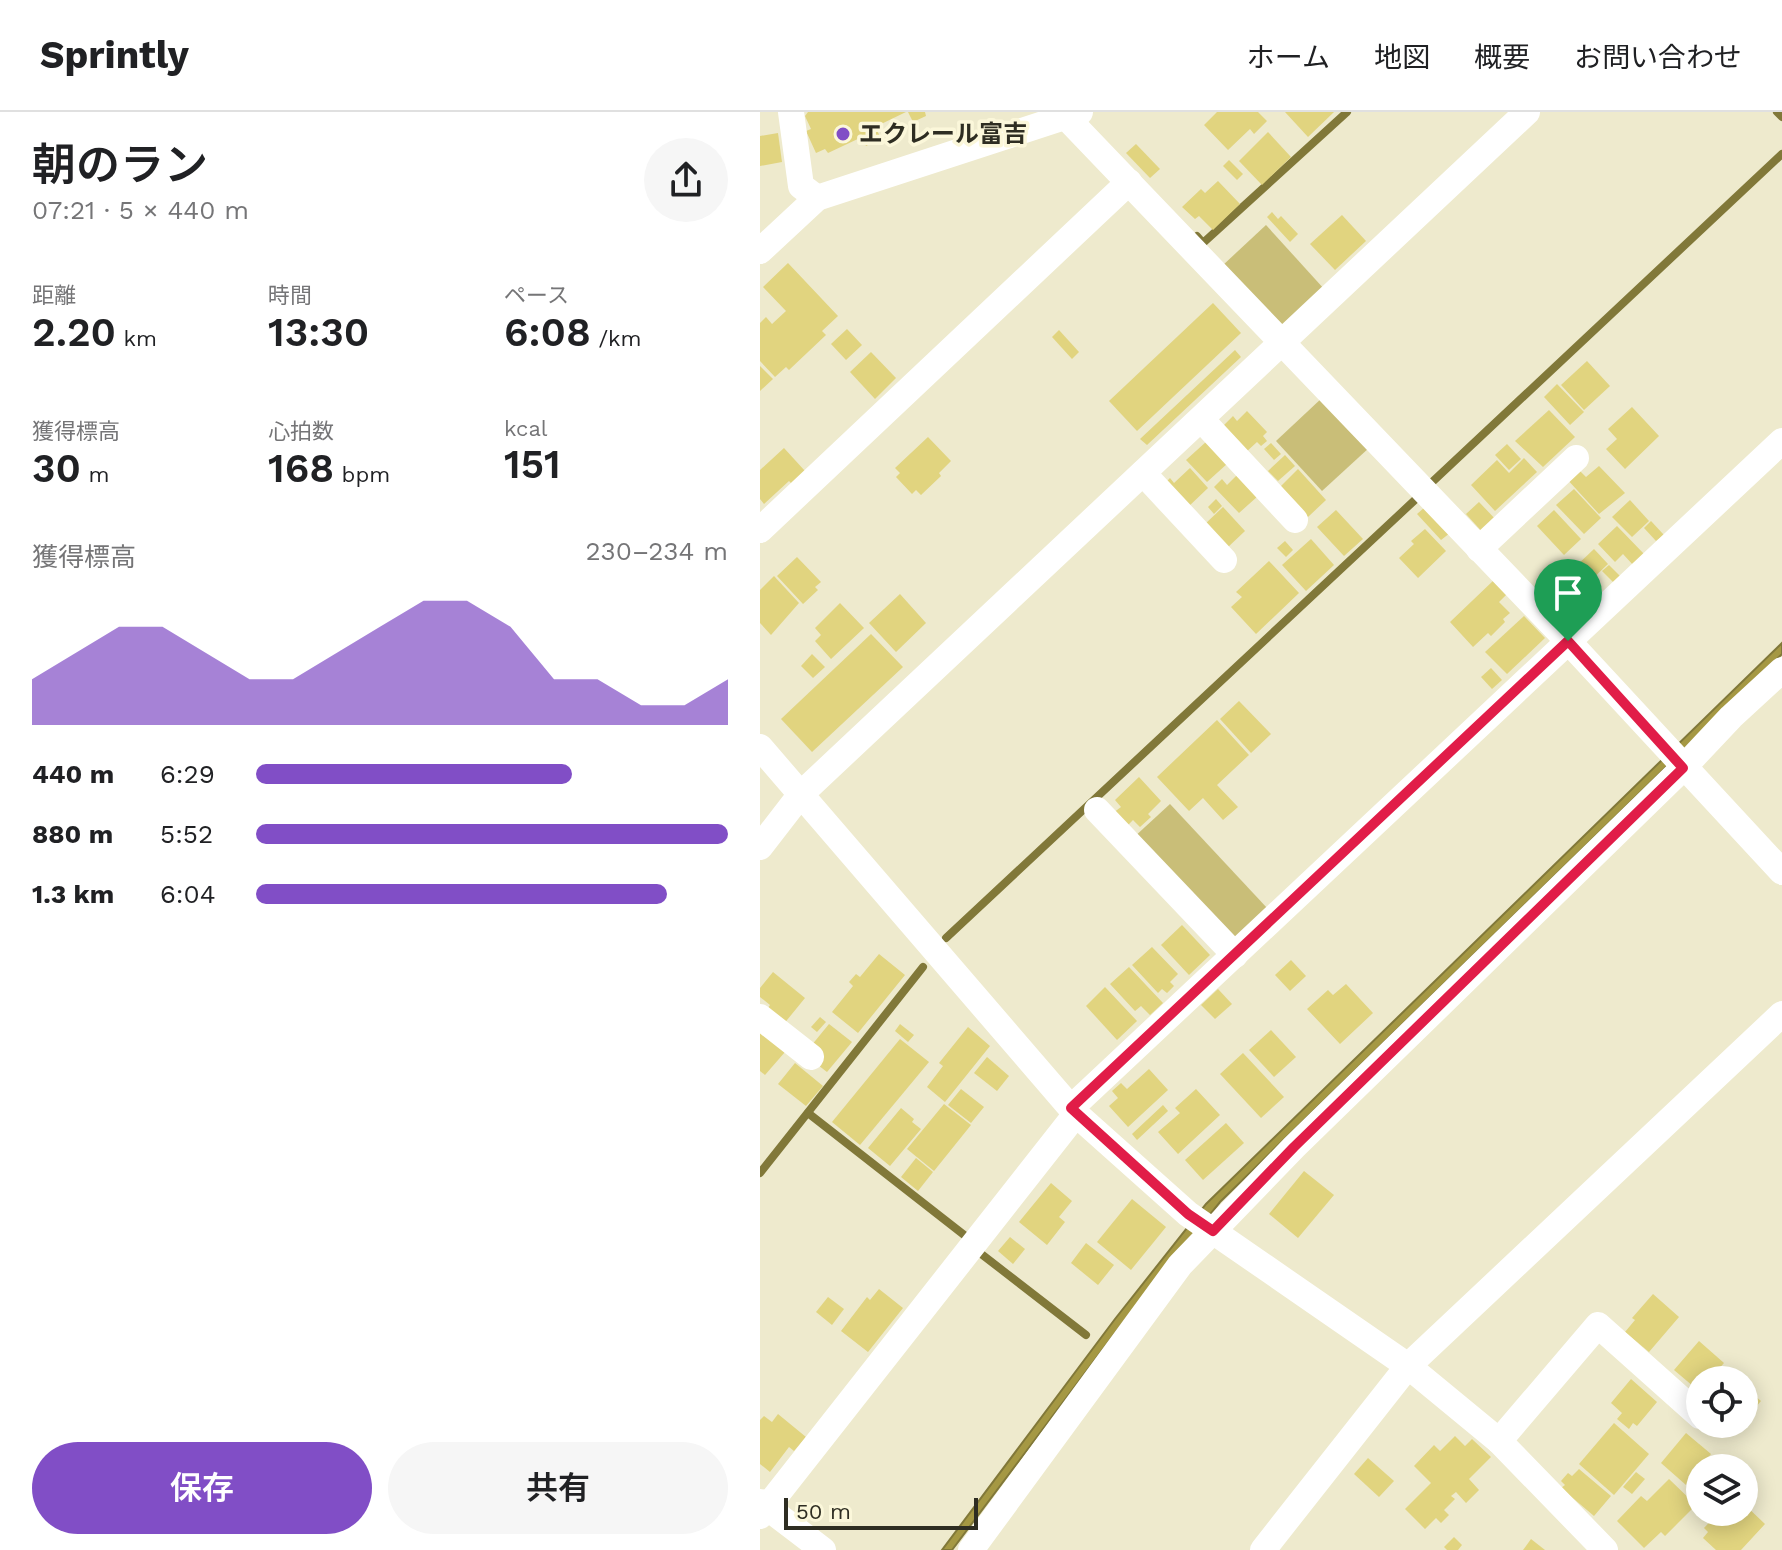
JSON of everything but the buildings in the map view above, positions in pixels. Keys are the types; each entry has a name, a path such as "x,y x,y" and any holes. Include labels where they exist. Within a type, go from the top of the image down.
{"street":[{"path":"791,112 801,186 817,198"},
{"path":"760,847 801,794 1527,112"},
{"path":"760,251 817,198 1073,114 1129,182 1568,641 1782,872"},
{"path":"760,530 1129,182"},
{"path":"1201,419 1295,520"},
{"path":"823,1550 762,1508 1074,1111 1235,955 1782,441"},
{"path":"1479,549 1576,458"},
{"path":"1143,473 1224,560"},
{"path":"971,1550 1180,1265 1205,1225 1294,1147 1676,760 1731,717 1782,670"},
{"path":"760,747 1074,1111 1205,1225 1408,1366 1499,1441 1605,1550"},
{"path":"1097,810 1235,955"},
{"path":"1263,1550 1408,1366 1782,1014"},
{"path":"760,1017 811,1057"},
{"path":"1499,1441 1598,1325 1686,1404"}],"shaded area":[{"path":"1266,225 1325,290 1286,327 1277,326 1222,266"},
{"path":"1323,397 1370,447 1322,491 1276,441"},
{"path":"1782,643 1782,654 1220,1202 1115,1333 952,1550 942,1550 1115,1319 1206,1204"},
{"path":"1170,804 1268,909 1230,944 1132,839"}],"waterway":[{"path":"1197,236 1203,243 1347,112"},
{"path":"1777,112 1782,117"},
{"path":"1429,485 1782,154"},
{"path":"946,938 1417,498"},
{"path":"760,1173 923,967"},
{"path":"808,1113 968,1238"},
{"path":"980,1253 1086,1335"}],"place":[{"name":"エクレール富吉","path":"843,134"}],"route":[{"path":"1568,641 1683,768 1294,1147 1213,1231 1188,1214 1071,1108 1568,641"}]}
